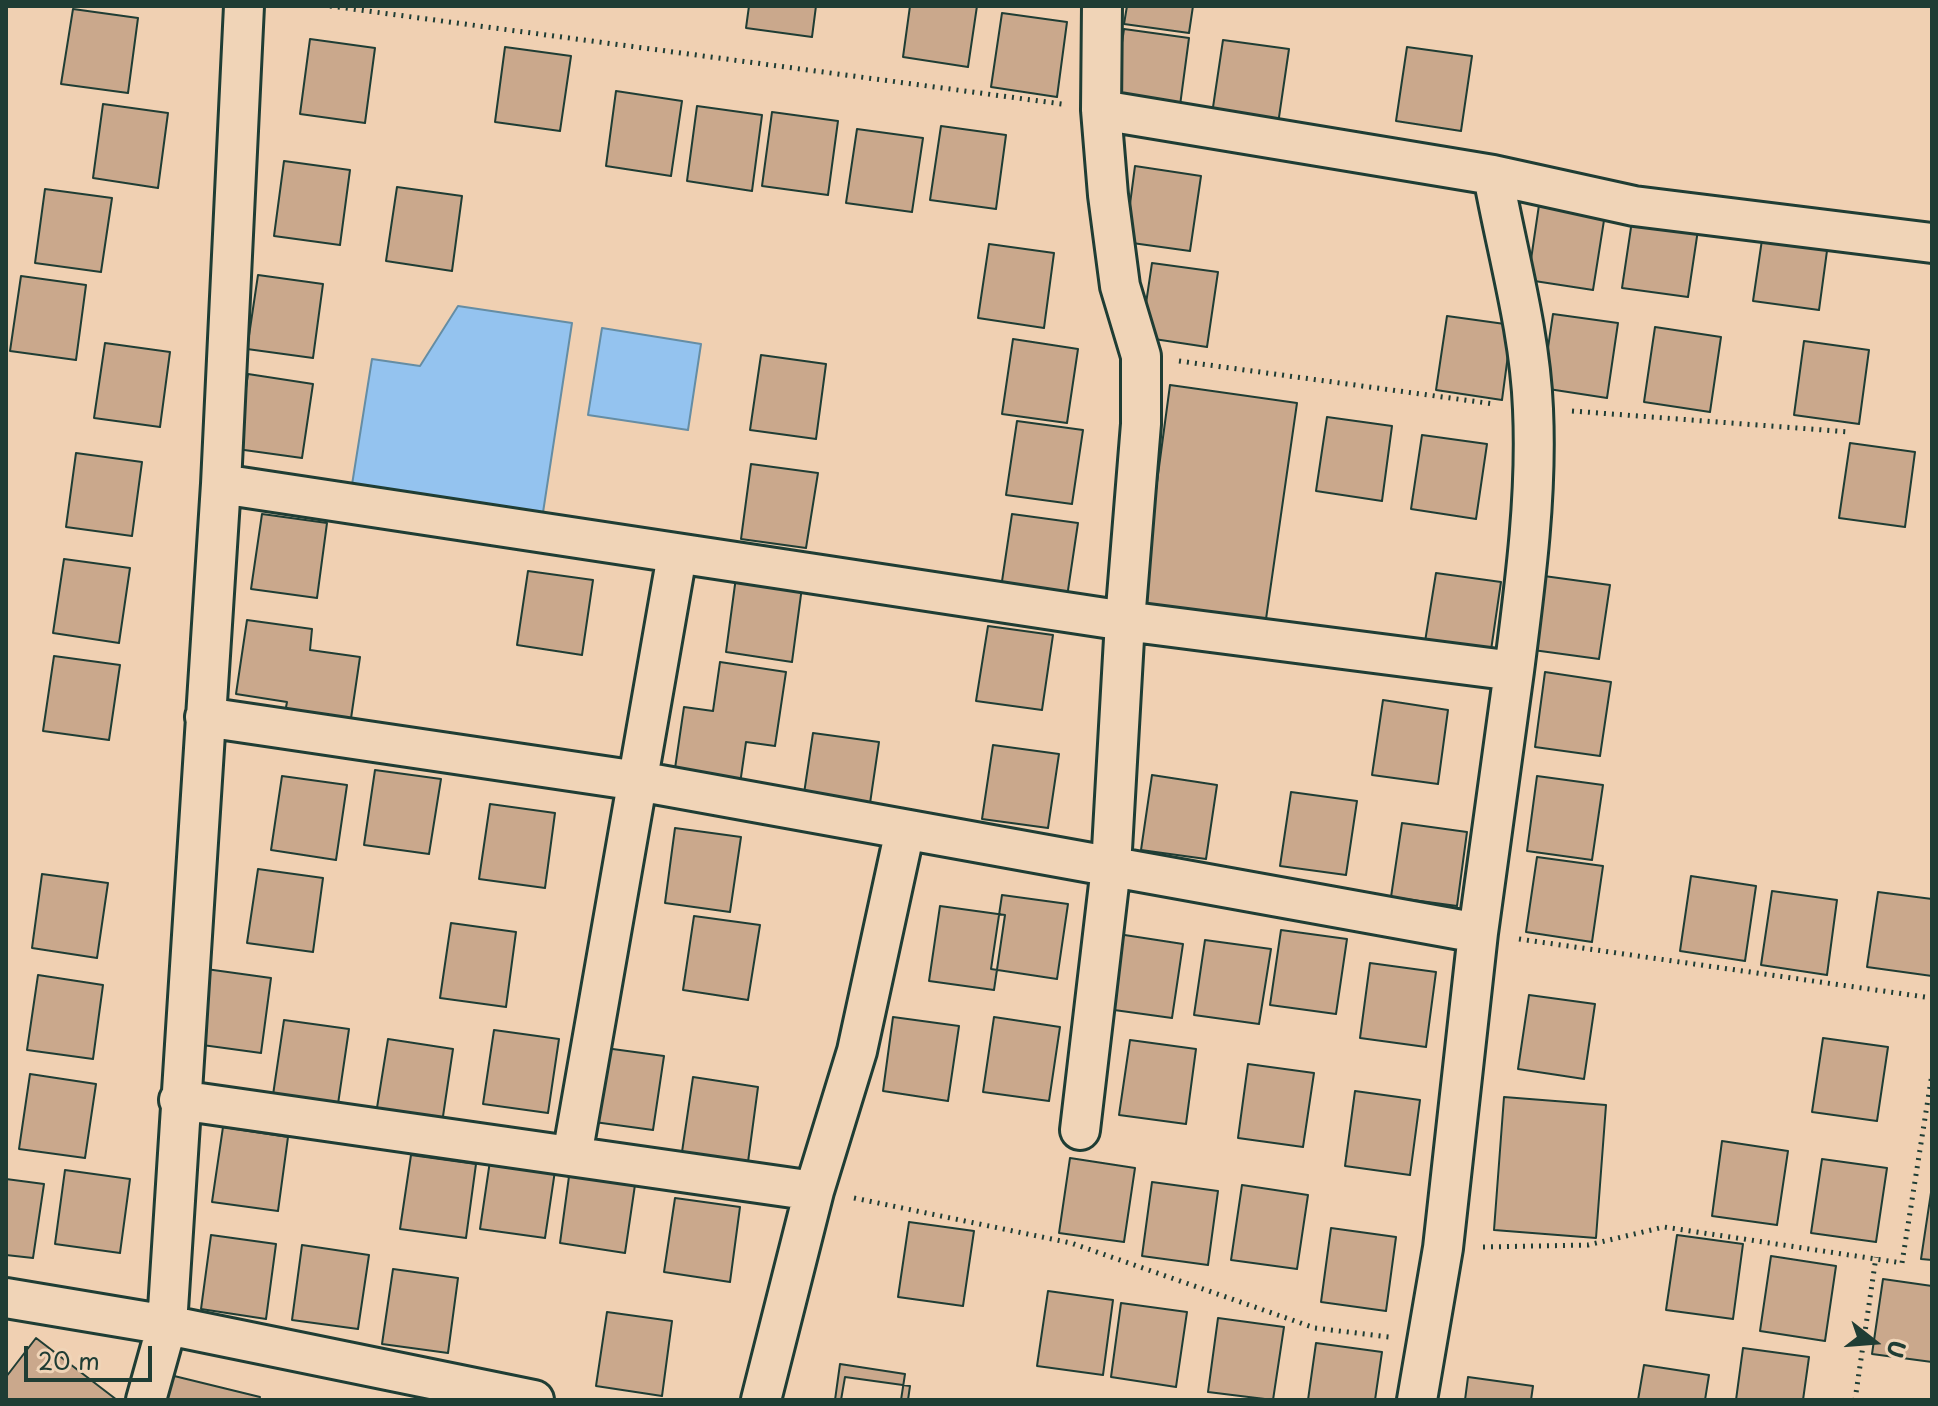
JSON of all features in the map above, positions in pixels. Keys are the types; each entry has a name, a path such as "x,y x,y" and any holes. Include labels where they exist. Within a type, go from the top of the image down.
{"street":[{"path":"146,1400 167,1325 179,1100 221,484 244,6"},
{"path":"1080,1130 1111,867 1125,621 1141,424 1141,356 1120,286 1101,110 1102,6"},
{"path":"1101,110 1493,175 1634,206 1932,243"},
{"path":"1417,1400 1443,1248 1478,933 1529,548 1533,409 1522,325 1493,175"},
{"path":"221,484 1125,621 1514,671"},
{"path":"572,1156 677,555"},
{"path":"205,717 638,781 1478,933"},
{"path":"761,1400 814,1191 857,1051 905,830"},
{"path":"179,1100 814,1191"},
{"path":"6,1298 167,1325 534,1400"}],"path":[{"path":"330,6 1101,110"},
{"path":"1478,933 1932,998"},
{"path":"1443,1248 1588,1245 1664,1227 1902,1263 1932,1074"},
{"path":"814,1191 1071,1243 1315,1328 1425,1342"},
{"path":"1855,1400 1876,1257"}],"water":[{"path":"458,306 572,323 542,519 351,491 372,359 420,366"},
{"path":"602,328 701,344 688,430 588,415"}],"building":[{"path":"749,6 816,6 812,37 746,28"},
{"path":"910,6 977,6 968,67 903,57"},
{"path":"1127,6 1193,6 1189,33 1124,24"},
{"path":"73,9 138,18 128,93 61,84"},
{"path":"1002,13 1067,22 1057,97 991,87"},
{"path":"1124,29 1189,38 1179,113 1113,104"},
{"path":"310,39 375,48 365,123 300,114"},
{"path":"1223,40 1289,49 1278,124 1212,114"},
{"path":"505,47 571,56 560,131 495,122"},
{"path":"1407,47 1472,56 1461,131 1396,121"},
{"path":"616,91 682,101 671,176 606,166"},
{"path":"103,104 168,113 158,188 93,178"},
{"path":"697,106 762,115 752,191 687,181"},
{"path":"772,112 838,121 828,195 762,186"},
{"path":"941,126 1006,135 996,209 930,200"},
{"path":"857,129 923,138 912,212 846,203"},
{"path":"284,161 350,170 340,245 274,236"},
{"path":"1135,166 1201,176 1190,251 1125,242"},
{"path":"397,187 462,196 452,271 386,261"},
{"path":"45,189 112,198 101,272 35,263"},
{"path":"1539,205 1605,214 1593,290 1528,280"},
{"path":"1633,214 1699,223 1688,297 1622,288"},
{"path":"1764,226 1829,236 1819,310 1753,301"},
{"path":"989,244 1054,253 1044,328 978,318"},
{"path":"1152,263 1218,272 1207,347 1141,337"},
{"path":"258,275 323,284 313,358 247,349"},
{"path":"21,276 86,285 76,360 10,351"},
{"path":"1553,314 1618,323 1607,398 1542,388"},
{"path":"1447,316 1512,325 1502,400 1436,390"},
{"path":"1655,327 1721,337 1710,412 1644,402"},
{"path":"1013,339 1078,349 1067,423 1002,414"},
{"path":"1804,341 1869,350 1859,424 1794,415"},
{"path":"105,343 170,352 160,427 94,418"},
{"path":"761,355 826,364 816,439 750,430"},
{"path":"248,374 313,384 302,458 237,449"},
{"path":"1170,385 1297,403 1265,626 1140,609"},
{"path":"1327,417 1392,426 1382,501 1316,491"},
{"path":"1017,421 1083,430 1072,504 1006,495"},
{"path":"1422,435 1487,444 1476,519 1411,509"},
{"path":"1850,443 1915,452 1905,527 1839,518"},
{"path":"76,453 142,462 132,536 66,527"},
{"path":"751,464 818,473 806,548 741,539"},
{"path":"262,514 327,523 317,598 251,589"},
{"path":"1012,514 1078,523 1067,597 1001,588"},
{"path":"64,559 130,568 119,643 53,633"},
{"path":"528,571 593,580 582,655 517,645"},
{"path":"1436,573 1501,582 1490,657 1424,648"},
{"path":"1544,576 1610,585 1599,659 1533,650"},
{"path":"736,577 802,587 792,662 726,652"},
{"path":"247,620 312,629 310,650 360,657 349,732 283,723 287,702 236,694"},
{"path":"988,626 1053,635 1042,710 976,701"},
{"path":"54,656 120,665 109,740 43,731"},
{"path":"720,662 786,672 775,746 746,742 739,791 673,782 684,707 713,711"},
{"path":"1545,672 1611,682 1600,756 1535,747"},
{"path":"1383,700 1448,710 1438,784 1372,775"},
{"path":"813,733 879,742 868,817 802,807"},
{"path":"993,745 1059,754 1048,828 982,819"},
{"path":"375,770 441,779 429,854 364,845"},
{"path":"1152,775 1217,785 1206,859 1141,850"},
{"path":"282,776 347,785 336,860 271,850"},
{"path":"1537,776 1603,785 1592,860 1527,851"},
{"path":"1291,792 1357,801 1346,875 1280,866"},
{"path":"490,804 555,813 545,888 479,879"},
{"path":"1402,823 1467,832 1457,906 1391,897"},
{"path":"675,828 741,837 730,912 665,903"},
{"path":"1537,857 1603,866 1592,942 1526,932"},
{"path":"258,869 323,878 313,952 247,943"},
{"path":"42,874 108,883 97,958 32,948"},
{"path":"1691,876 1756,886 1745,961 1680,951"},
{"path":"1772,891 1837,900 1827,975 1761,965"},
{"path":"1878,892 1932,899 1932,976 1867,967"},
{"path":"1002,895 1068,904 1057,979 991,969"},
{"path":"940,906 1005,915 994,990 929,981"},
{"path":"694,916 760,925 748,1000 683,990"},
{"path":"451,923 516,932 506,1007 440,998"},
{"path":"1281,930 1347,939 1336,1014 1270,1005"},
{"path":"1118,934 1183,944 1172,1018 1107,1009"},
{"path":"1205,940 1271,949 1259,1024 1194,1015"},
{"path":"1370,963 1436,972 1426,1047 1360,1038"},
{"path":"206,969 271,978 261,1053 195,1044"},
{"path":"38,975 103,985 93,1059 27,1050"},
{"path":"1529,995 1595,1004 1584,1079 1518,1069"},
{"path":"893,1017 959,1026 948,1101 883,1091"},
{"path":"994,1017 1060,1027 1049,1101 983,1092"},
{"path":"284,1020 349,1029 338,1104 273,1095"},
{"path":"494,1030 559,1039 548,1113 483,1104"},
{"path":"1823,1038 1888,1047 1877,1121 1812,1112"},
{"path":"388,1039 453,1049 442,1123 376,1114"},
{"path":"1130,1040 1196,1049 1186,1124 1119,1115"},
{"path":"598,1047 664,1056 653,1130 587,1121"},
{"path":"1248,1064 1314,1073 1303,1147 1238,1138"},
{"path":"30,1074 96,1084 85,1158 19,1149"},
{"path":"693,1077 758,1087 748,1162 682,1152"},
{"path":"1355,1091 1420,1100 1410,1175 1345,1166"},
{"path":"1504,1097 1606,1105 1596,1238 1494,1230"},
{"path":"223,1127 288,1137 278,1211 212,1202"},
{"path":"1722,1141 1788,1151 1777,1225 1712,1216"},
{"path":"491,1154 556,1164 545,1238 480,1229"},
{"path":"411,1155 476,1164 466,1238 400,1229"},
{"path":"1070,1158 1135,1168 1124,1242 1059,1233"},
{"path":"1822,1159 1887,1168 1876,1242 1811,1233"},
{"path":"570,1169 636,1178 625,1253 560,1243"},
{"path":"65,1170 130,1179 120,1253 55,1244"},
{"path":"6,1179 44,1184 33,1258 6,1255"},
{"path":"1152,1182 1218,1191 1208,1265 1142,1256"},
{"path":"1242,1185 1308,1195 1297,1269 1231,1260"},
{"path":"1932,1186 1932,1260 1921,1259"},
{"path":"675,1198 740,1207 730,1282 664,1272"},
{"path":"909,1222 974,1231 963,1306 898,1297"},
{"path":"1331,1228 1396,1237 1386,1311 1321,1302"},
{"path":"211,1235 276,1244 266,1319 201,1309"},
{"path":"1677,1235 1743,1244 1733,1319 1666,1310"},
{"path":"302,1245 369,1255 358,1329 292,1320"},
{"path":"1771,1256 1836,1266 1825,1341 1760,1331"},
{"path":"393,1269 458,1278 448,1353 382,1344"},
{"path":"1883,1279 1932,1286 1932,1362 1872,1354"},
{"path":"1048,1291 1113,1300 1103,1375 1037,1366"},
{"path":"1121,1303 1187,1312 1176,1387 1111,1377"},
{"path":"607,1312 672,1321 662,1396 596,1386"},
{"path":"1218,1318 1284,1327 1273,1400 1208,1392"},
{"path":"36,1338 117,1400 6,1400 6,1377"},
{"path":"1316,1343 1382,1352 1375,1400 1308,1400"},
{"path":"1743,1348 1809,1357 1803,1400 1736,1400"},
{"path":"840,1364 905,1374 901,1400 835,1400"},
{"path":"1644,1365 1709,1375 1705,1400 1638,1400"},
{"path":"166,1374 260,1397 259,1400 160,1400"},
{"path":"845,1377 910,1386 908,1400 841,1400"},
{"path":"1468,1377 1533,1386 1531,1400 1465,1400"}]}
